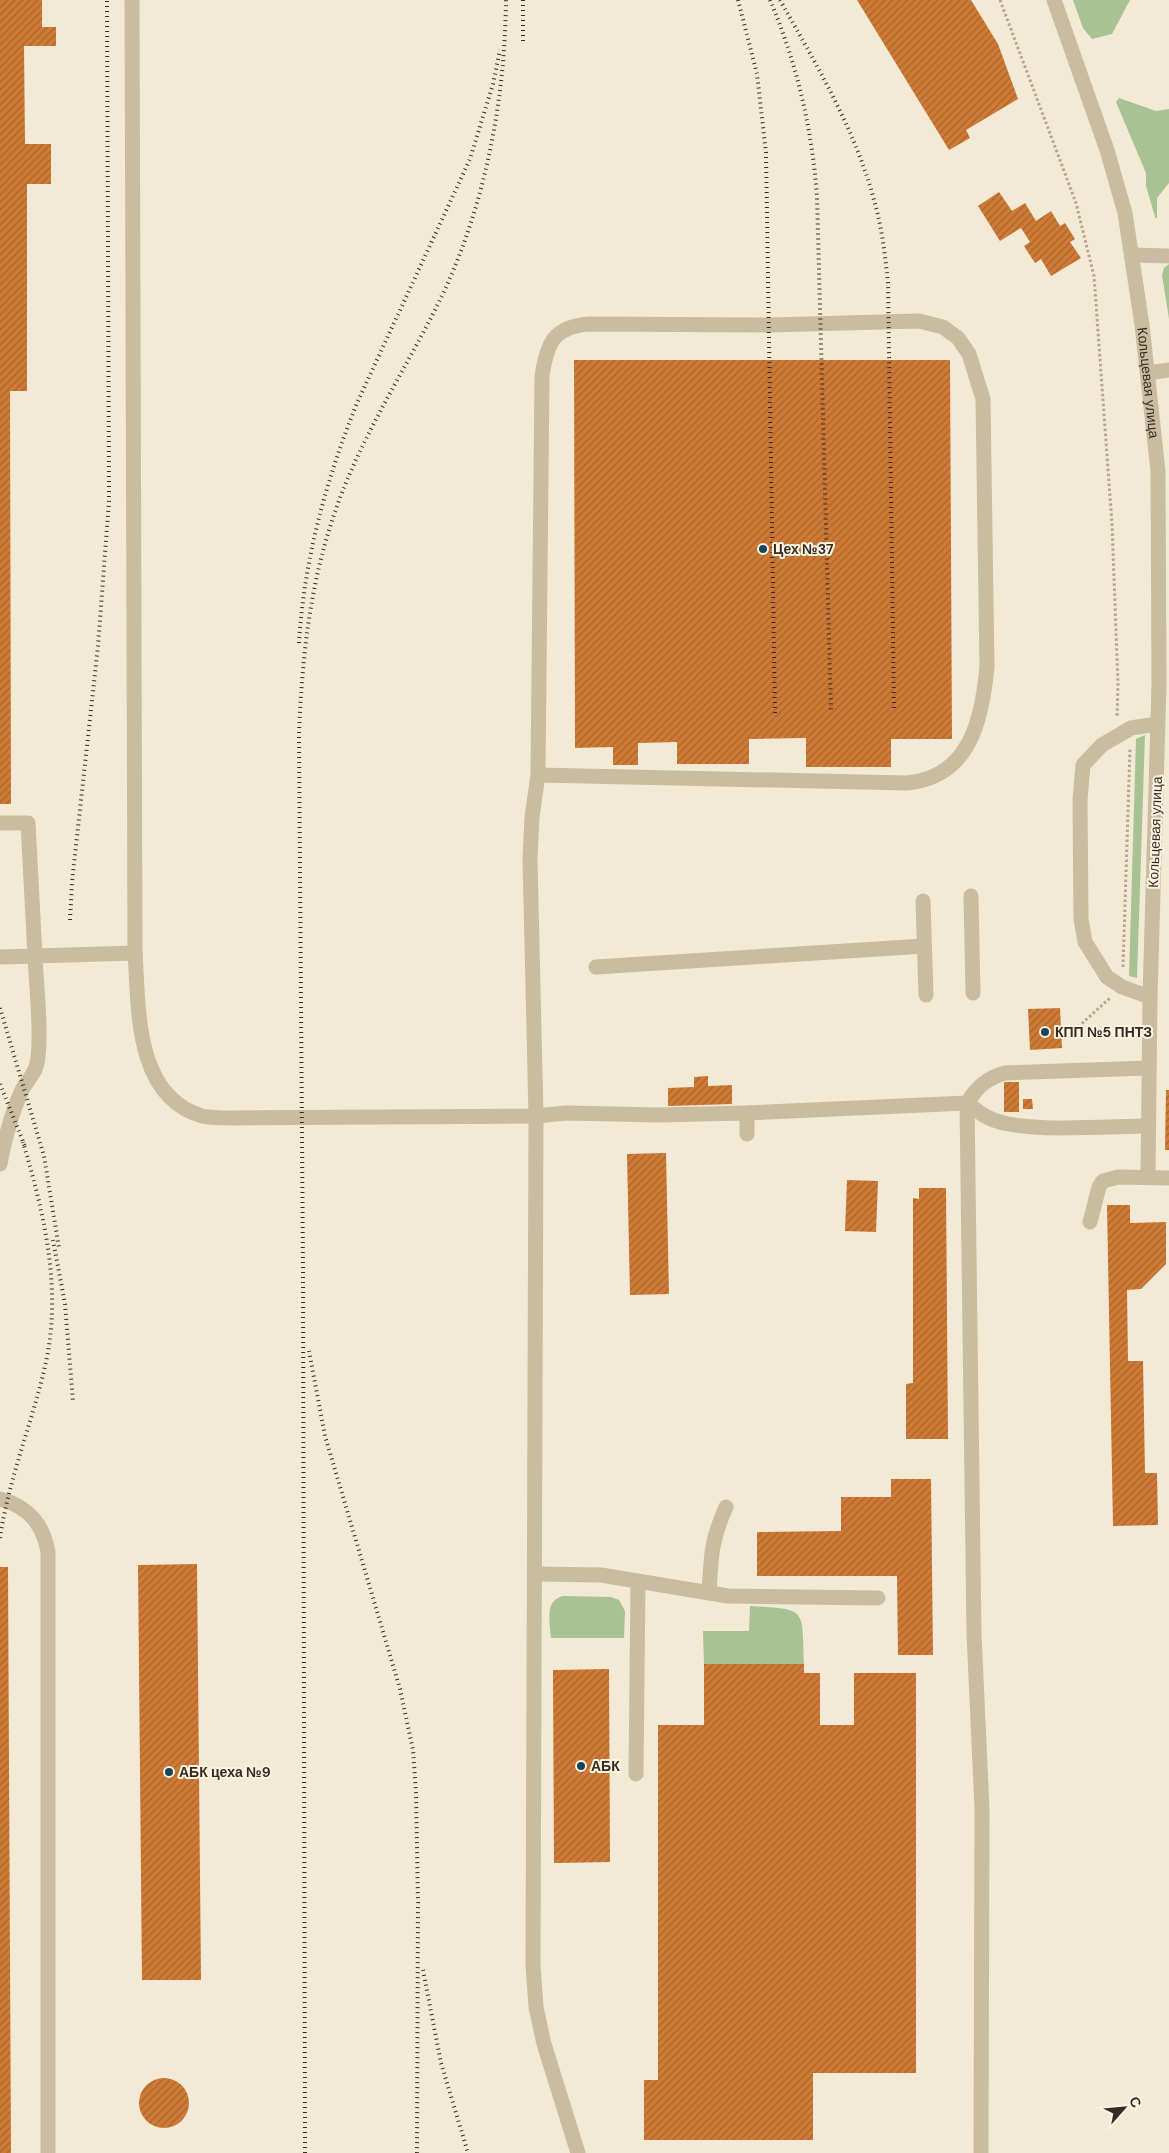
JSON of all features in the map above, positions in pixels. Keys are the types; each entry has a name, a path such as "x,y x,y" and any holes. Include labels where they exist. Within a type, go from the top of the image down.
{"street":[{"path":"132,0 135,953 141,1034 150,1069 163,1088 179,1104 202,1116 232,1118 536,1116 566,1113 659,1116 967,1103 989,1118 1001,1122 1070,1127 1148,1126"},
{"name":"Кольцевая улица","path":"1054,0 1107,150 1125,213 1148,373 1158,471 1157,724 1162,847 1150,997 1148,1177"},
{"path":"1132,255 1169,256"},
{"path":"538,775 907,783 931,778 958,760 972,740 977,726 985,689 987,667 983,399 969,354 958,338 943,327 919,322 769,325 571,325 558,333 549,345 542,376 538,775 532,817 530,859 536,1116 533,1965 536,2007 544,2044 578,2153"},
{"path":"1148,373 1169,370"},
{"path":"1150,997 1122,987 1107,977 1085,942 1080,919 1080,800 1083,766 1102,745 1131,728 1157,724"},
{"path":"0,823 28,823 38,1056 33,1075 24,1088 13,1112 5,1136 0,1164"},
{"path":"971,896 973,994"},
{"path":"923,901 926,995"},
{"path":"596,967 924,946"},
{"path":"0,957 135,953"},
{"path":"981,2153 982,1809 974,1634 967,1103 983,1083 994,1076 1005,1073 1148,1068"},
{"path":"747,1113 747,1134"},
{"path":"1090,1222 1099,1187 1103,1181 1118,1178 1169,1178"},
{"path":"0,1499 34,1516 41,1527 48,1552 48,2153"},
{"path":"709,1593 715,1532 726,1507"},
{"path":"535,1574 601,1575 709,1593 755,1598 878,1598"},
{"path":"636,1774 638,1581"}],"path":[{"path":"1000,0 1076,203 1094,276 1112,524 1118,685 1116,728 1130,742 1122,987 1067,1037"}],"green space":[{"path":"1073,0 1130,0 1112,34 1092,39 1083,28"},
{"path":"1119,98 1156,111 1169,109 1169,183 1157,198 1157,219 1146,186 1146,173 1116,102"},
{"path":"1169,264 1169,319 1162,275 1164,268"},
{"path":"1145,735 1137,978 1129,976 1136,739"},
{"path":"563,1596 611,1597 619,1600 625,1611 624,1638 551,1638 549,1619 551,1607 557,1598"},
{"path":"750,1606 783,1608 798,1615 803,1632 804,1664 704,1664 703,1631 749,1631"}],"building":[{"path":"0,0 42,0 42,27 56,27 56,46 24,46 25,144 51,144 51,184 27,184 27,391 10,391 11,804 0,804"},
{"path":"857,0 971,0 998,44 1018,99 966,130 970,138 949,150"},
{"path":"999,192 1012,211 1025,203 1036,221 1051,211 1060,226 1065,223 1075,239 1070,242 1081,258 1051,276 1041,259 1035,263 1024,246 1030,242 1021,228 1000,241 978,206"},
{"name":"Цех №37","path":"574,360 950,360 952,739 891,739 891,767 806,767 806,738 749,739 749,764 677,764 677,742 638,743 638,765 613,765 613,747 575,748"},
{"name":"КПП №5 ПНТЗ","path":"1060,1008 1062,1048 1030,1050 1028,1009"},
{"path":"708,1076 708,1086 732,1085 732,1104 668,1106 668,1088 694,1087 694,1077"},
{"path":"1004,1082 1019,1082 1019,1112 1004,1112"},
{"path":"1166,1090 1169,1090 1169,1150 1165,1150"},
{"path":"1023,1099 1032,1099 1033,1109 1023,1109"},
{"path":"666,1153 669,1294 630,1295 627,1154"},
{"path":"847,1180 878,1181 876,1232 845,1231"},
{"path":"919,1188 946,1188 948,1439 906,1439 906,1384 913,1383 913,1198 919,1199"},
{"path":"1107,1205 1130,1205 1130,1223 1166,1222 1166,1264 1141,1289 1127,1290 1128,1361 1143,1361 1145,1473 1157,1473 1158,1525 1113,1526"},
{"path":"891,1479 931,1479 933,1655 898,1655 897,1576 757,1576 757,1532 841,1531 841,1497 891,1497"},
{"name":"АБК цеха №9","path":"197,1564 201,1980 142,1980 138,1565"},
{"path":"0,1567 8,1567 11,2153 0,2153"},
{"path":"704,1664 804,1664 804,1673 820,1673 820,1725 854,1725 854,1673 916,1673 916,2073 813,2073 813,2140 644,2140 644,2080 658,2080 658,1725 704,1725"},
{"name":"АБК","path":"609,1669 610,1862 554,1863 553,1670"},
{"path":"164,2078 174,2080 182,2085 187,2093 189,2103 187,2113 182,2121 174,2126 164,2128 154,2126 146,2121 141,2113 139,2103 141,2093 146,2085 154,2080"}],"railway":[{"path":"70,920 72,882 98,646 109,501 107,0"},
{"path":"305,2153 303,1271 299,734 302,677 309,620 320,564 327,536 346,482 370,430 438,304 468,232 489,156 496,117 505,39 506,0"},
{"path":"523,0 523,43"},
{"path":"738,0 757,74 766,153 775,714"},
{"path":"770,0 788,48 802,97 815,171 831,711"},
{"path":"780,0 845,122 866,174 883,241 888,283 894,709"},
{"path":"299,643 311,551 326,491 336,461 357,403 470,159 493,84 500,50"},
{"path":"0,1008 44,1156 59,1248"},
{"path":"0,1084 26,1149"},
{"path":"0,1538 9,1493 46,1362 52,1307 51,1279 44,1224 23,1142"},
{"path":"53,1240 65,1304 73,1401"},
{"path":"309,1351 325,1436 400,1689 413,1750 416,1793 418,1903 417,2153"},
{"path":"423,1970 441,2063 468,2153"}],"place":[{"name":"Цех №37","path":"763,549"},
{"name":"КПП №5 ПНТЗ","path":"1045,1032"},
{"name":"АБК","path":"581,1766"},
{"name":"АБК цеха №9","path":"169,1772"}]}
